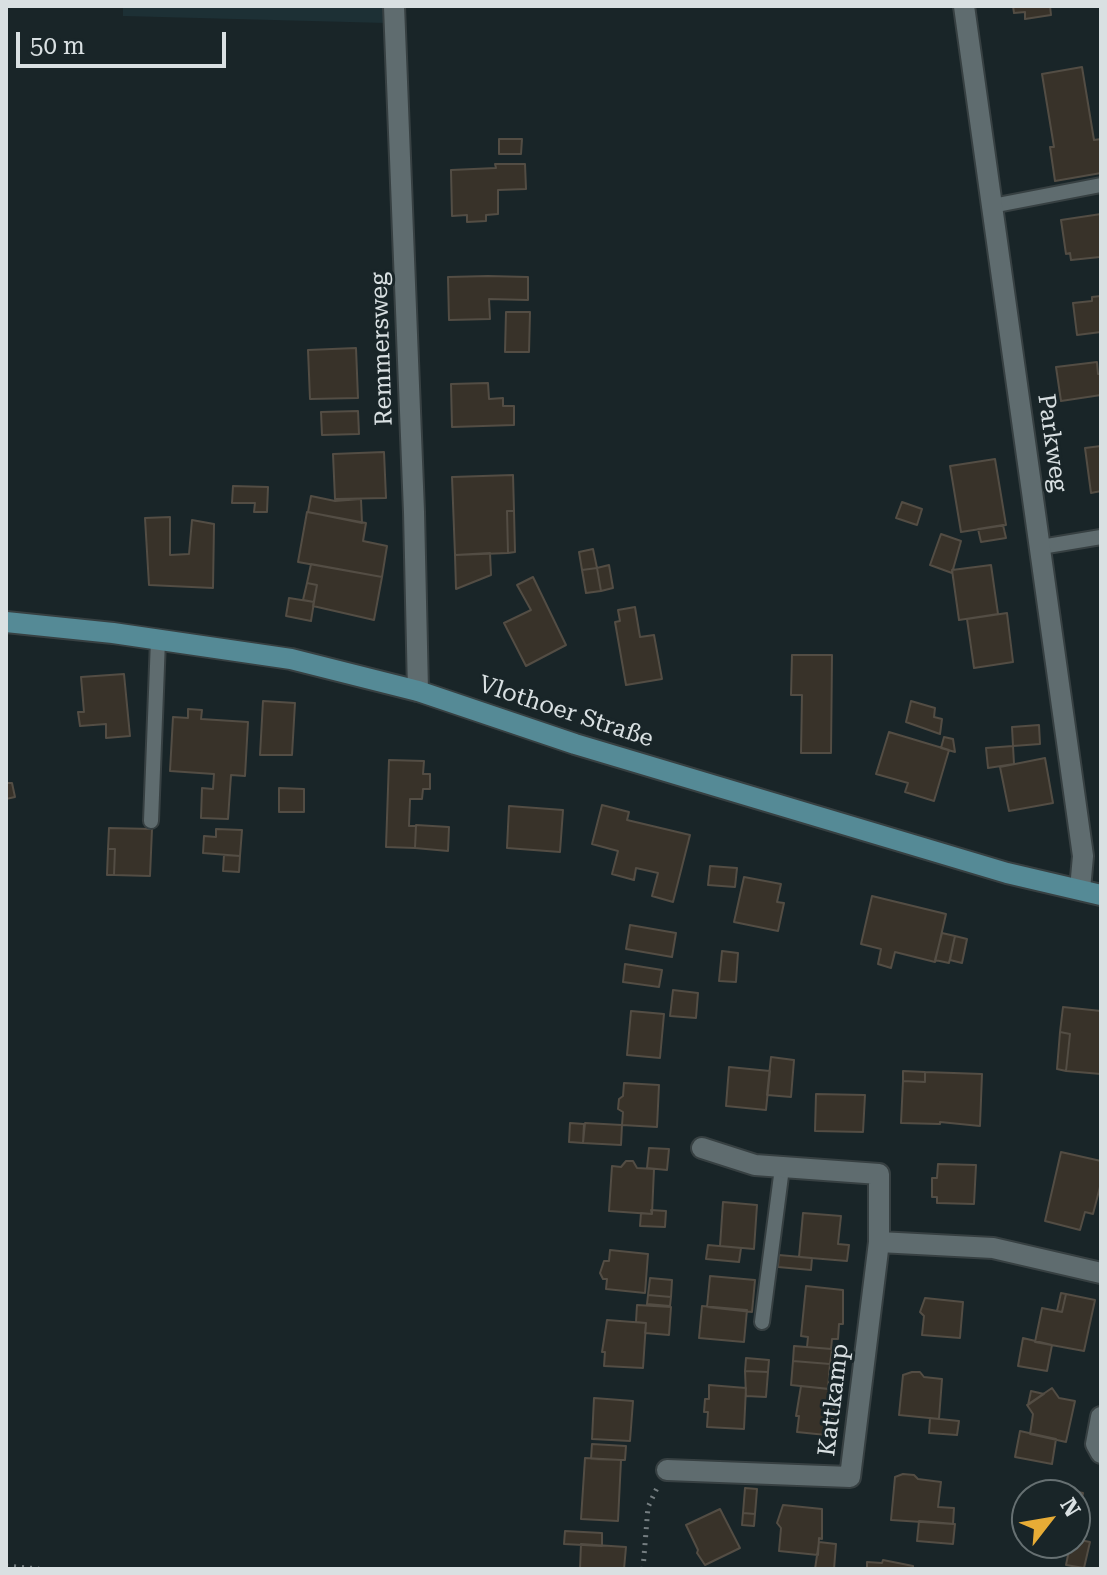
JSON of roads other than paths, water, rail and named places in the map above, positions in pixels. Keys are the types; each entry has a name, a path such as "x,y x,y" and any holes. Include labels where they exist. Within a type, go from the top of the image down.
{"street":[{"name":"Remmersweg","path":"394,6 418,691"},
{"name":"Parkweg","path":"964,6 1083,856 1080,889"},
{"name":"Vlothoer Straße","path":"6,622 291,659 418,691 575,744 977,864 1101,895"},
{"name":"Kattkamp","path":"667,1470 850,1477 879,1242 879,1174 755,1165 702,1148"},
{"path":"879,1242 993,1248 1101,1273"},
{"path":"1101,1417 1096,1444 1101,1453"}],"lane":[{"path":"992,206 1101,185"},
{"path":"1041,547 1101,537"},
{"path":"151,821 158,640"},
{"path":"762,1322 782,1168"}]}
